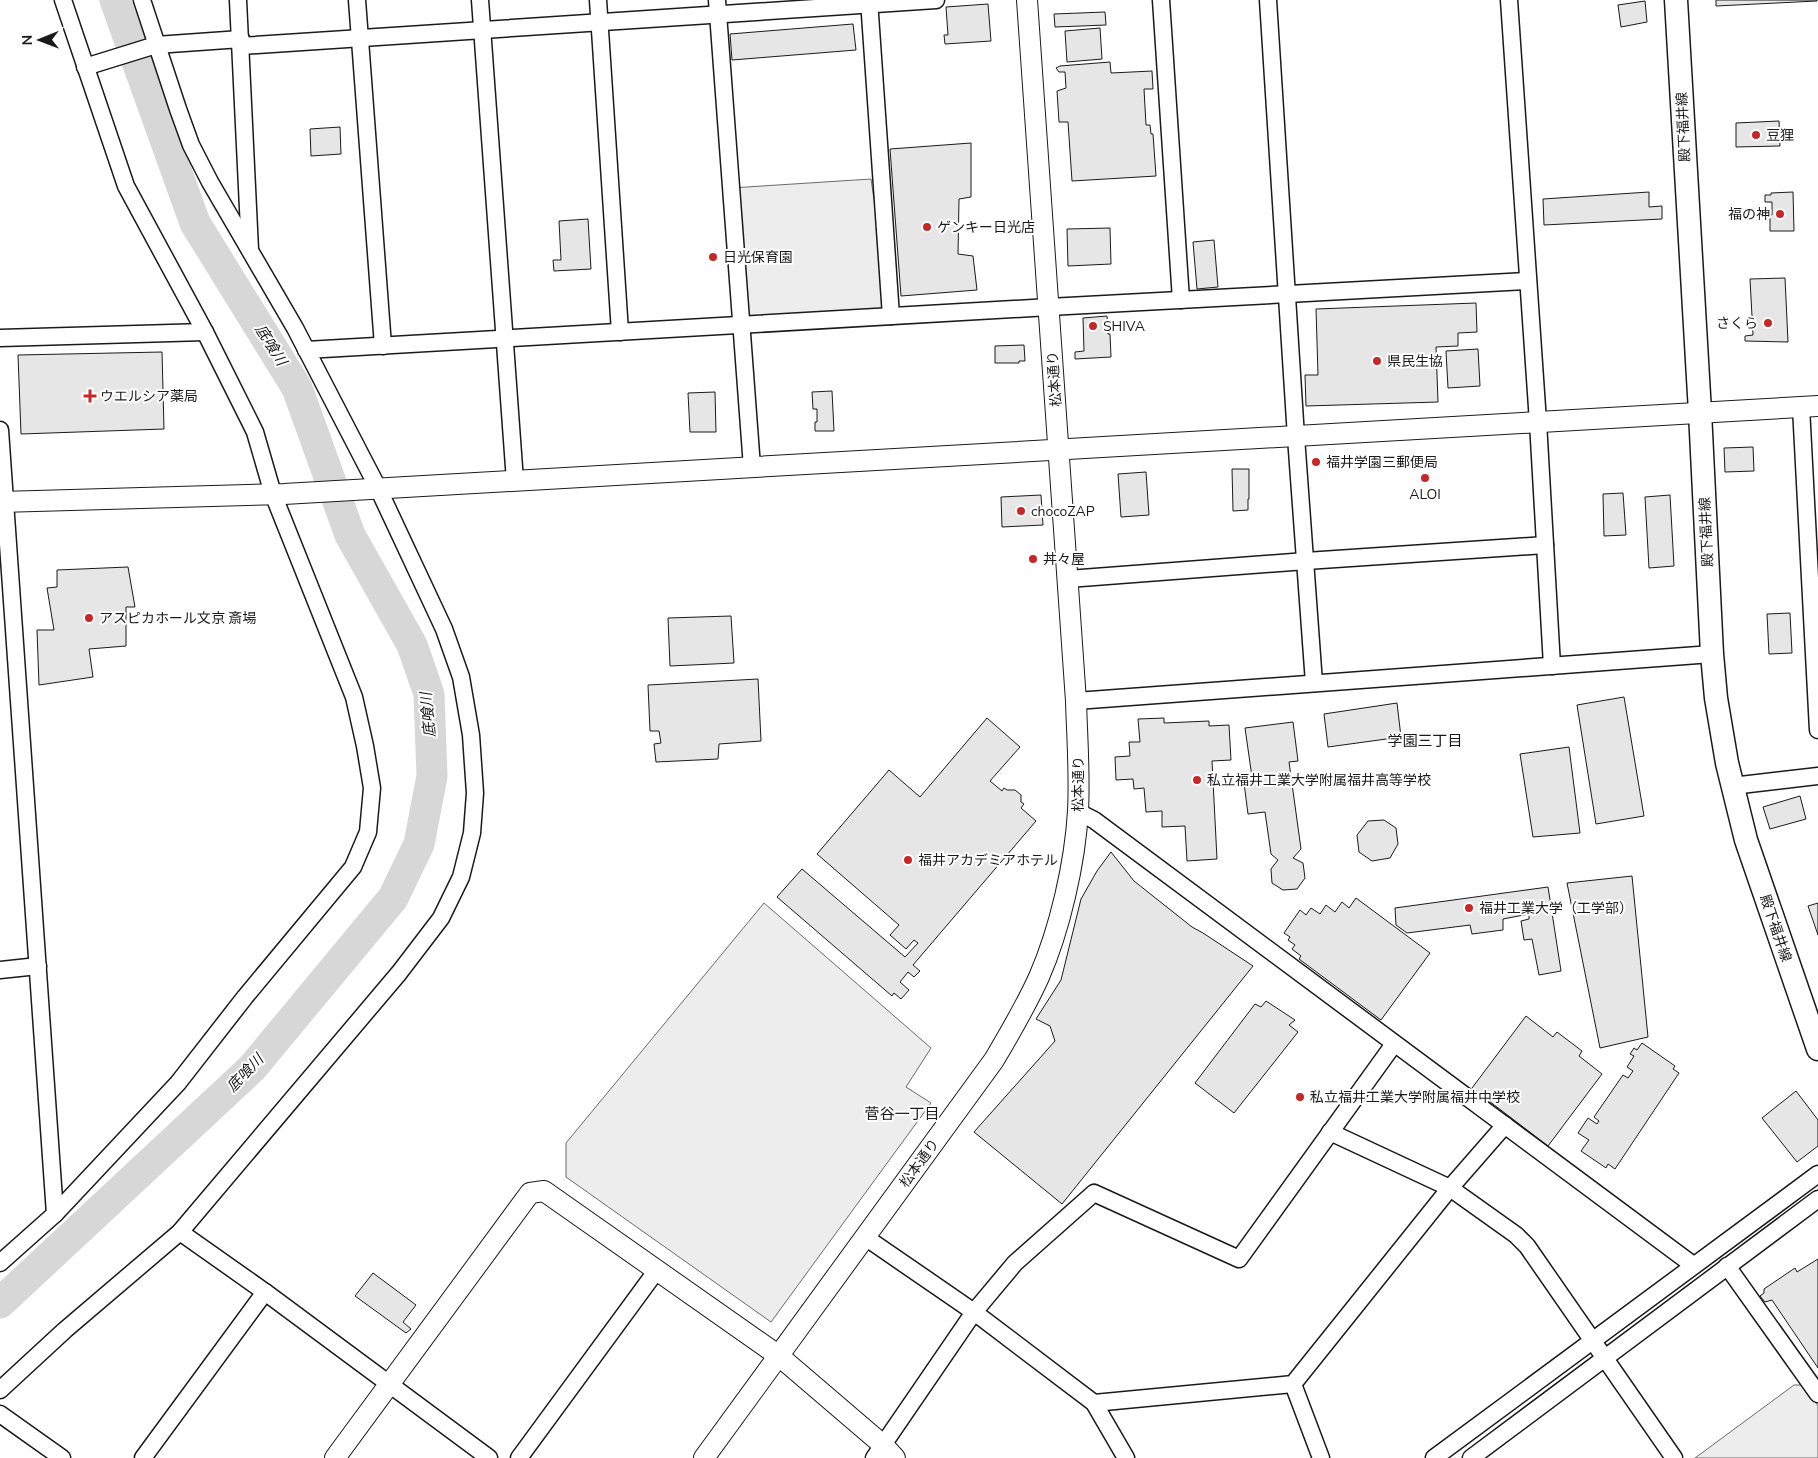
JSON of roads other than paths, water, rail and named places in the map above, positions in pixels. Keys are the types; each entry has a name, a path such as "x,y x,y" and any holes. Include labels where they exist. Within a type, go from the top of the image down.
{"main road":[{"name":"殿下福井線","path":"1676,0 1716,698 1732,786 1746,840 1818,1049"}],"street":[{"path":"0,1263 55,1214 178,1083 245,997 353,867 368,832 372,788 354,697 255,432 205,332 126,186 90,65 62,0"},
{"path":"0,1390 65,1330 180,1232 399,973 441,918 461,877 472,833 475,793 471,735 460,677 444,629 370,489 306,350 210,182 191,144 152,46 142,0"},
{"path":"238,0 251,252"},
{"path":"357,0 383,346"},
{"path":"480,0 515,481"},
{"path":"598,0 620,332"},
{"path":"90,65 152,46 360,38 599,22 718,7 936,0"},
{"name":"松本通り","path":"704,1458 994,1060 1039,977 1068,885 1078,812 1076,701 1027,0"},
{"path":"1161,0 1180,300"},
{"path":"1268,0 1314,683"},
{"path":"1509,0 1538,422 1552,666"},
{"path":"869,2 891,316"},
{"path":"718,7 752,467"},
{"path":"306,350 1528,281"},
{"path":"0,338 205,332"},
{"path":"2,502 278,494 1810,406 1818,730"},
{"path":"0,430 2,502 55,1214"},
{"path":"1068,579 1545,545"},
{"path":"1076,701 1712,654"},
{"path":"1732,786 1818,776"},
{"path":"1078,812 1094,820 1693,1265"},
{"path":"0,970 38,966"},
{"path":"335,1458 530,1193 544,1191 780,1356 884,1454 974,1312 1015,1263 1094,1193 1239,1259 1394,1044"},
{"path":"1094,1403 1292,1384 1450,1188 1505,1126"},
{"path":"1330,1132 1450,1188 1516,1235 1526,1246 1674,1458"},
{"path":"1434,1458 1818,1174"},
{"path":"1481,1455 1603,1358 1818,1199"},
{"path":"180,1232 265,1292 489,1458"},
{"path":"865,1237 974,1312 1094,1403 1126,1458"},
{"path":"1727,1266 1818,1394"},
{"path":"519,1458 657,1270"},
{"path":"143,1458 265,1292"},
{"path":"1292,1384 1321,1458"},
{"path":"0,1414 54,1456"}],"waterway":[{"name":"底喰川","path":"0,1303 252,1068 393,898 419,844 432,776 429,694 412,645 350,535 297,388 195,223 115,0"}],"place":[{"name":"豆狸","path":"1756,135"},
{"name":"福の神","path":"1780,214"},
{"name":"ゲンキー日光店","path":"927,227"},
{"name":"日光保育園","path":"713,257"},
{"name":"さくら","path":"1768,323"},
{"name":"SHIVA","path":"1093,326"},
{"name":"県民生協","path":"1377,361"},
{"name":"ウエルシア薬局","path":"90,396"},
{"name":"福井学園三郵便局","path":"1316,462"},
{"name":"ALOI","path":"1425,478"},
{"name":"chocoZAP","path":"1021,511"},
{"name":"丼々屋","path":"1033,559"},
{"name":"アスピカホール文京 斎場","path":"89,618"},
{"name":"私立福井工業大学附属福井高等学校","path":"1197,780"},
{"name":"福井アカデミアホテル","path":"908,860"},
{"name":"福井工業大学（工学部）","path":"1469,908"},
{"name":"私立福井工業大学附属福井中学校","path":"1300,1097"}],"district":[{"name":"学園三丁目","path":"1425,741"},
{"name":"菅谷一丁目","path":"902,1114"}]}
